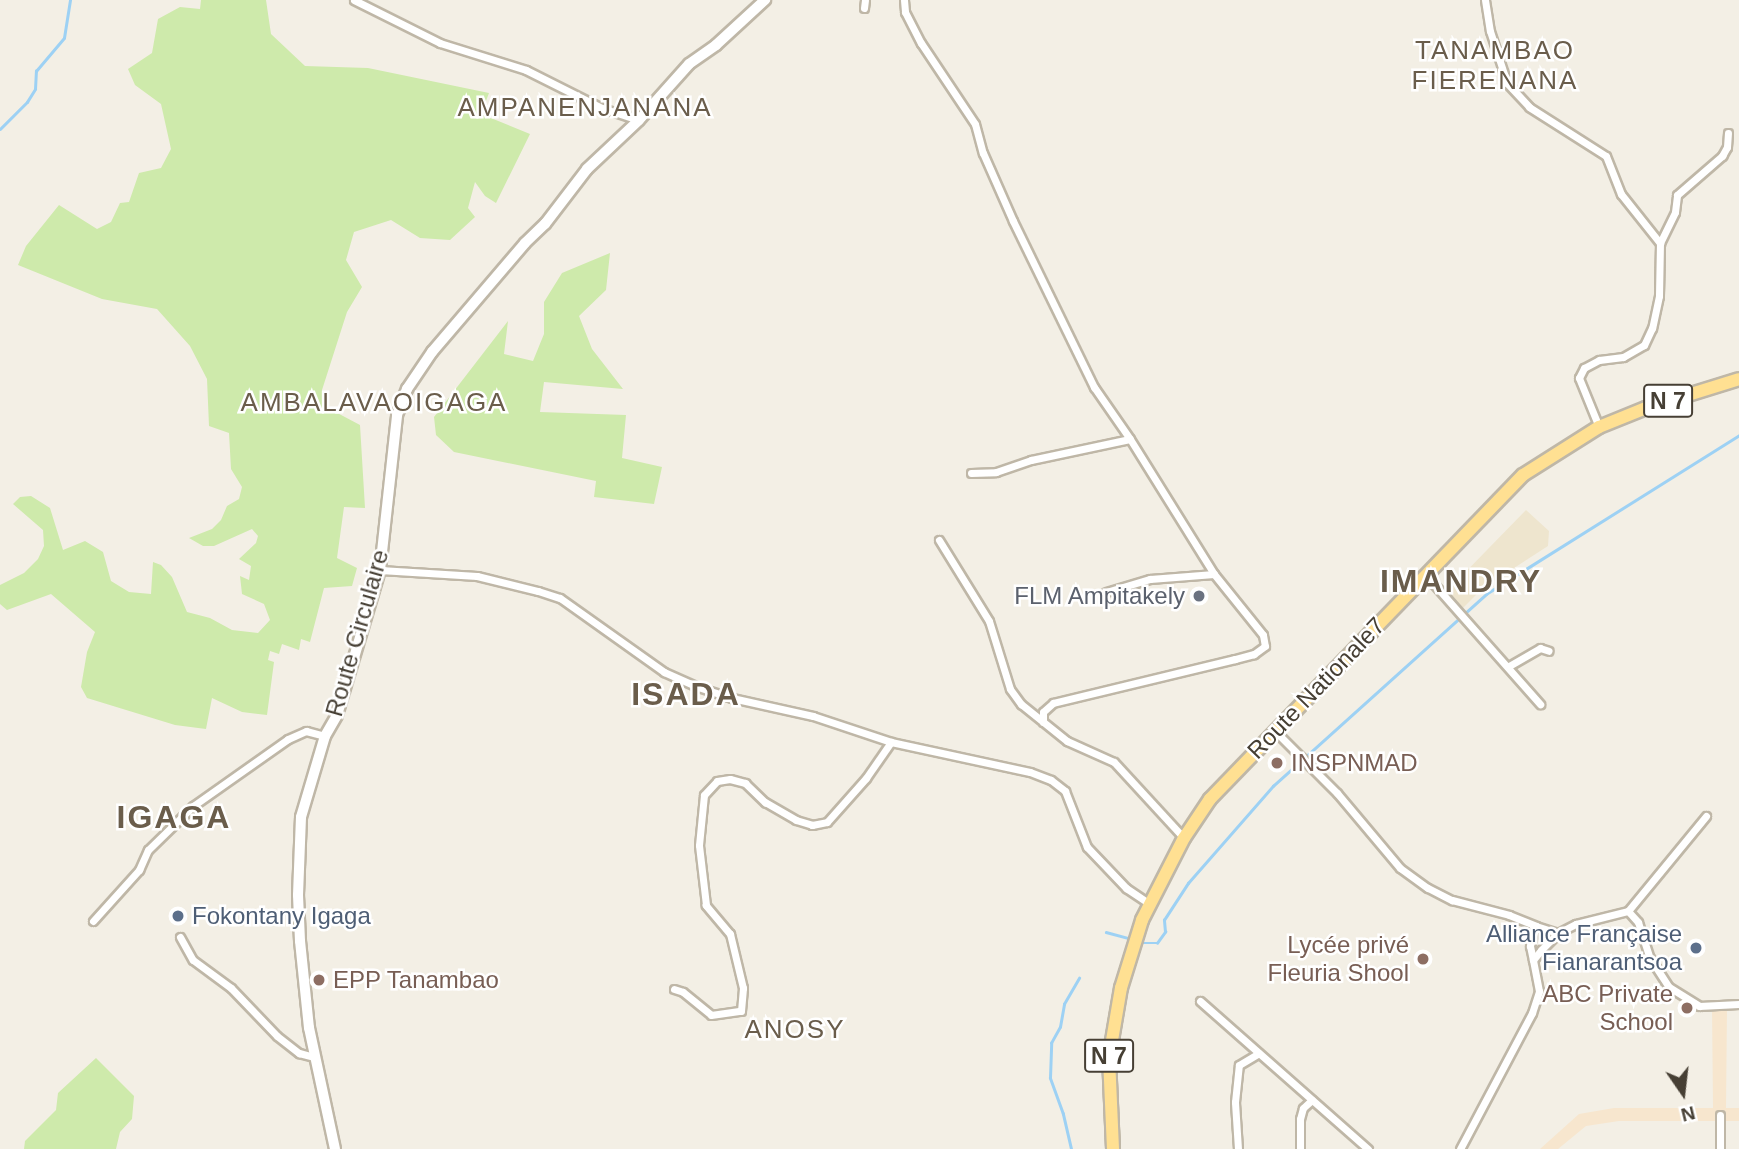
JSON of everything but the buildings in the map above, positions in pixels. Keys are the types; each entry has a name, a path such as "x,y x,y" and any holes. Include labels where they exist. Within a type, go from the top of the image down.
{"main road":[{"name":"Route Nationale7","path":"1184,838 1210,799 1523,475 1600,427 1646,408 1739,379"},
{"name":"N 7","path":"1113,1149 1109,1058 1115,1013 1142,920 1184,838"}],"street":[{"path":"354,0 440,43 526,70 602,108 639,120"},
{"path":"904,0 905,12 921,43 975,124 983,153 1013,221 1091,381 1214,574 1263,635 1265,646 1244,657 1053,703 1043,712 1043,722"},
{"path":"1485,0 1490,31 1507,83 1529,107 1606,156 1621,194 1660,243"},
{"name":"Route Circulaire","path":"335,1149 314,1057 300,941 298,895 301,817 325,736 337,715 380,570 397,415 407,389 432,352 525,243 545,224 587,169 639,120 689,64 716,45 761,1"},
{"path":"1600,427 1580,379 1584,368 1599,360 1623,357 1644,345 1652,328 1659,296 1660,243 1675,212 1677,195 1722,156 1727,147 1728,132"},
{"path":"971,473 996,472 1031,460 1130,439"},
{"path":"939,540 989,621 1010,689 1021,704 1067,741 1114,762 1184,838"},
{"path":"380,570 477,576 538,591 560,598 664,672 698,687 732,698 813,716 891,742 1030,772 1051,780 1065,791 1087,847 1126,888 1150,904"},
{"path":"1106,592 1150,579 1214,574"},
{"path":"1425,575 1509,666 1540,704"},
{"path":"1509,666 1540,648 1549,650"},
{"path":"93,921 139,870 148,850 192,806 288,739 306,731 325,736"},
{"path":"1275,731 1297,757 1337,793 1400,869 1452,900 1509,915 1558,933"},
{"path":"674,989 683,992 711,1016 741,1011 743,988 730,933 713,917 706,905 699,845 704,795 717,782 730,779 745,783 765,802 796,820 812,825 827,822 852,796 891,742"},
{"path":"1534,960 1558,933 1576,924 1628,911 1706,816"},
{"path":"1628,911 1638,922 1656,970 1669,988 1699,1006 1739,1004"},
{"path":"1460,1149 1532,1013 1539,991 1530,946 1536,926"},
{"path":"180,937 193,960 231,988 278,1036 299,1053 314,1057"},
{"path":"1200,1001 1368,1149"},
{"path":"1238,1149 1235,1102 1239,1065 1259,1053"},
{"path":"1300,1149 1300,1119 1303,1108 1312,1100"},
{"path":"1720,1115 1720,1149"}],"shaded area":[{"path":"1526,510 1549,531 1548,546 1483,588 1462,609 1447,591"},
{"path":"1712,1008 1727,1008 1726,1108 1739,1108 1739,1121 1619,1121 1586,1126 1558,1149 1540,1149 1579,1114 1614,1108 1713,1108"}],"green space":[{"path":"201,0 266,0 271,34 305,66 368,68 489,93 481,114 530,134 496,203 485,196 475,182 468,208 475,217 450,240 420,238 391,220 354,232 346,260 362,287 347,312 322,390 326,407 360,425 365,508 344,507 337,558 357,568 352,586 324,588 310,642 301,639 299,650 282,644 279,654 270,651 268,660 274,662 267,715 242,712 212,698 206,729 175,725 87,698 81,687 87,652 95,632 51,594 7,610 0,604 0,585 24,573 38,559 44,546 43,530 13,504 20,497 31,496 50,508 63,550 85,541 103,552 111,581 129,592 151,594 153,562 161,565 172,577 187,612 210,618 232,630 258,633 270,620 264,604 242,594 240,576 249,580 251,566 239,559 256,543 258,536 252,529 214,546 203,546 189,538 212,529 221,520 227,506 239,499 242,487 231,469 229,433 209,426 207,379 190,346 157,309 102,299 18,265 26,246 59,205 97,229 111,222 120,203 129,202 139,173 161,168 171,149 161,104 135,85 128,69 152,53 158,19 180,7 200,9"},
{"path":"610,253 606,290 579,316 592,349 623,389 544,382 540,412 626,415 622,458 662,467 654,504 594,497 596,481 454,452 436,435 434,417 508,321 504,354 533,361 544,334 544,302 562,273"},
{"path":"96,1058 134,1096 132,1119 120,1132 116,1149 24,1149 25,1141 56,1110 58,1093"}],"waterway":[{"path":"0,129 27,102 35,89 36,71 64,38 70,0"},
{"path":"1142,943 1157,943 1165,932 1164,920 1188,883 1273,786 1486,594 1739,435"},
{"path":"1106,932 1129,938"},
{"path":"1071,1149 1063,1114 1050,1078 1051,1043 1060,1027 1064,1004 1079,978"}],"place":[{"name":"FLM Ampitakely","path":"1199,596"},
{"name":"INSPNMAD","path":"1277,763"},
{"name":"Fokontany Igaga","path":"178,916"},
{"name":"Alliance Française Fianarantsoa","path":"1696,948"},
{"name":"Lycée privé Fleuria Shool","path":"1423,959"},
{"name":"EPP Tanambao","path":"319,980"},
{"name":"ABC Private School","path":"1687,1008"}],"district":[{"name":"TANAMBAO FIERENANA","path":"1495,66"},
{"name":"AMPANENJANANA","path":"585,108"},
{"name":"AMBALAVAOIGAGA","path":"374,403"},
{"name":"IMANDRY","path":"1461,581"},
{"name":"ISADA","path":"686,694"},
{"name":"IGAGA","path":"174,817"},
{"name":"ANOSY","path":"795,1030"}]}
